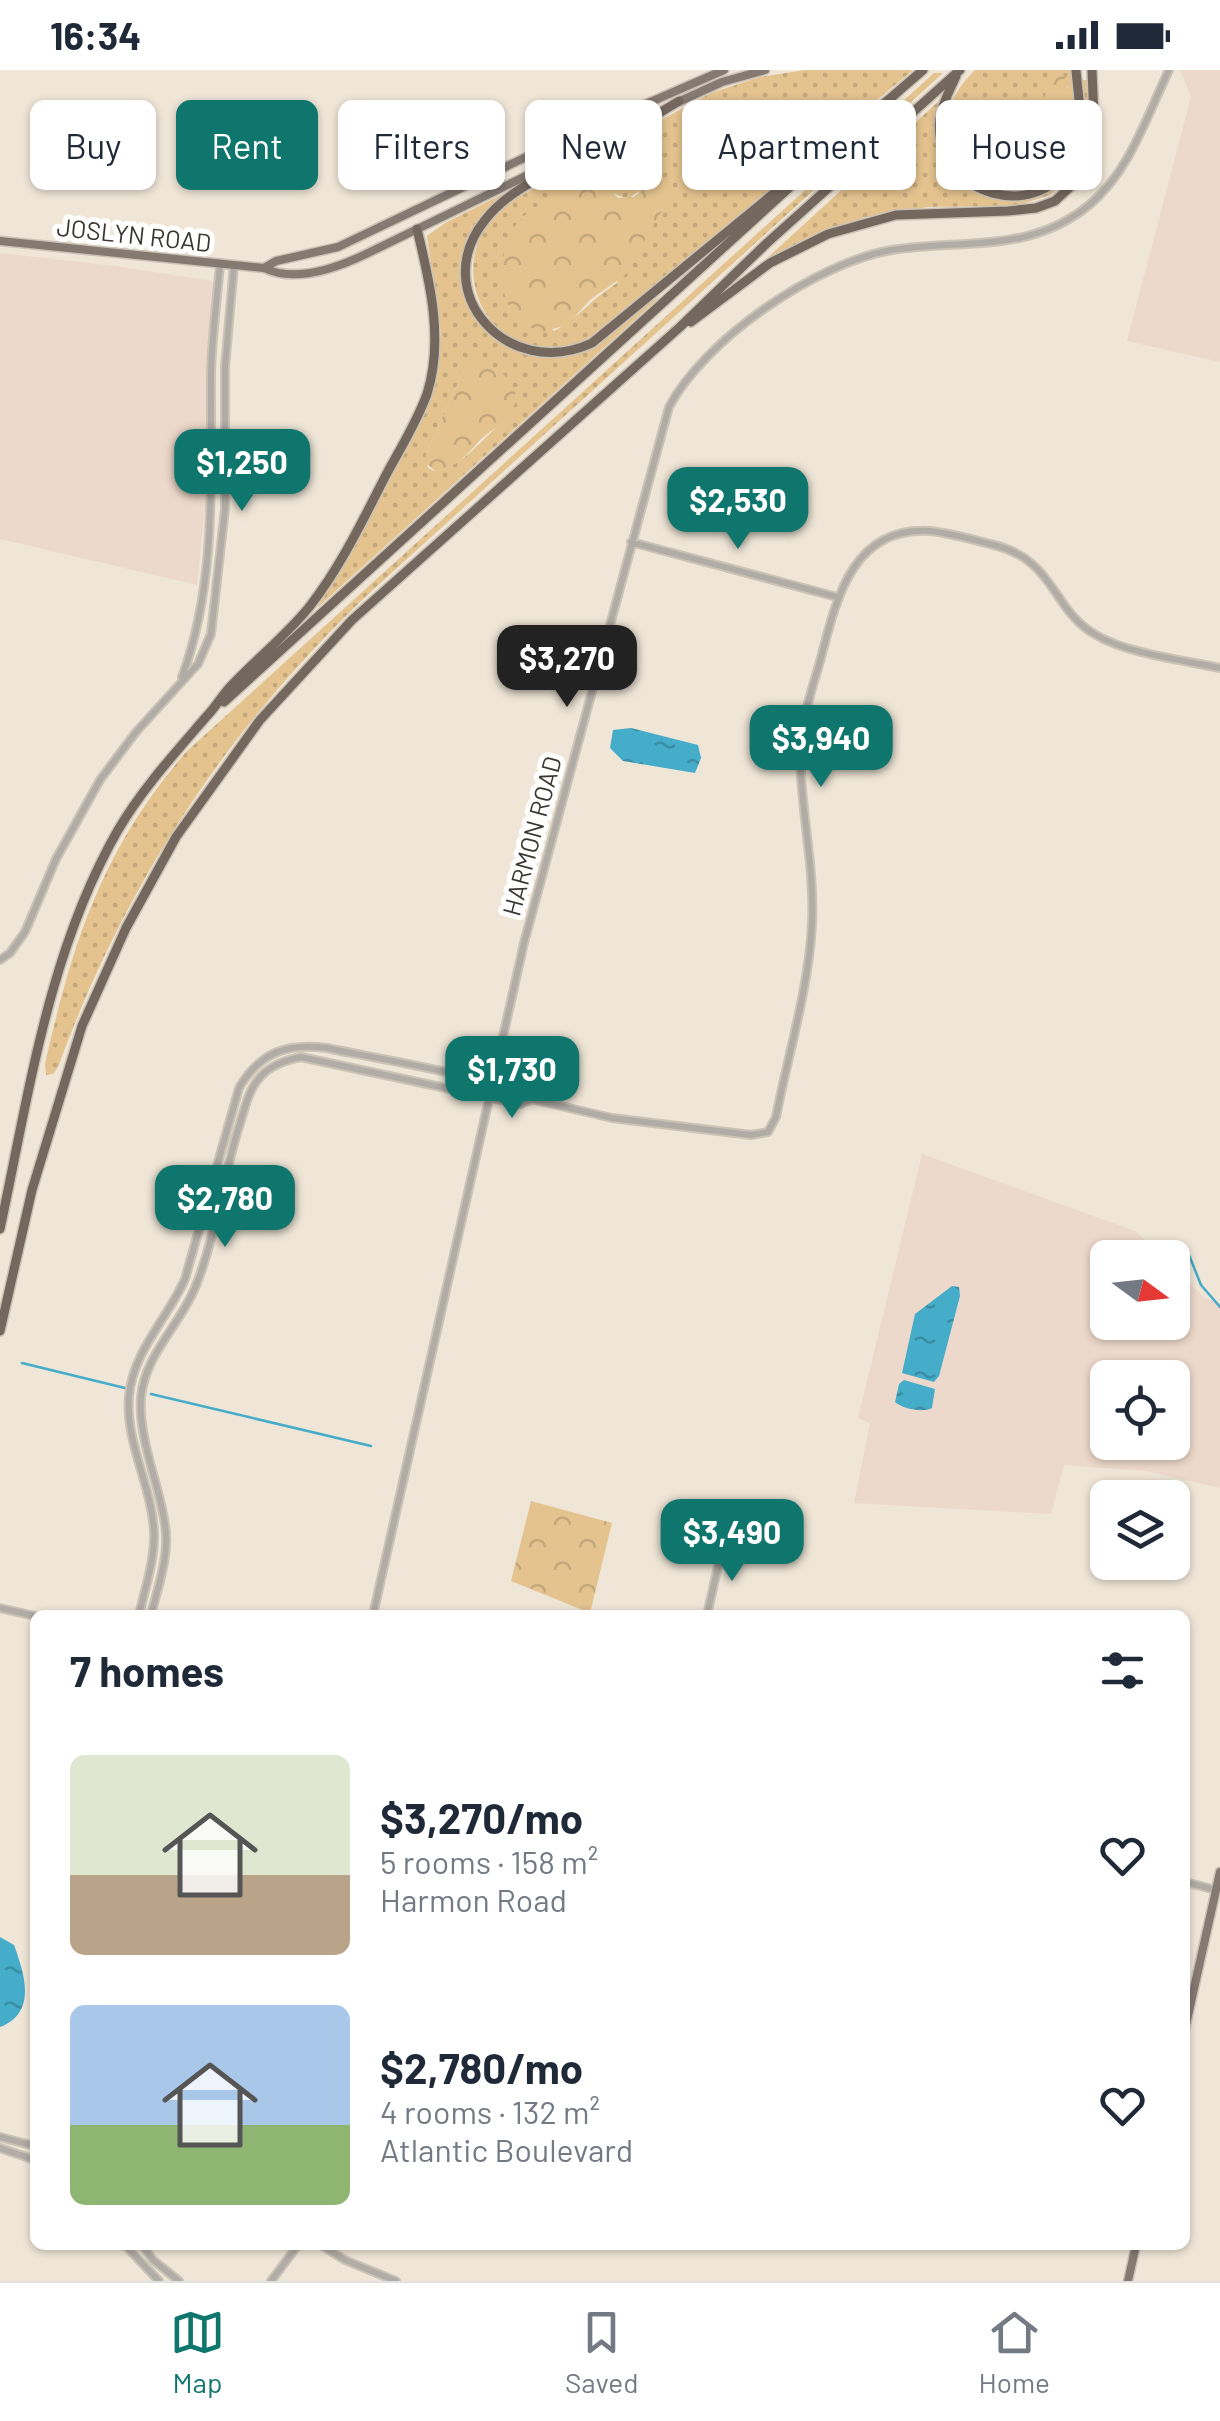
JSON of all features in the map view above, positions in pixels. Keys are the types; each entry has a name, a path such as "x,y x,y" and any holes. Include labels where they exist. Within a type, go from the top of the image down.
{"highway":[{"path":"888,100 923,70"},
{"path":"959,71 941,113 943,152 968,183 988,194 1009,197 1038,191 1070,163 1079,135 1076,70"},
{"path":"680,327 696,320 780,257 828,234 896,215 1008,211 1055,201 1082,175 1095,143 1092,70"},
{"path":"0,1331 32,1190 82,1026 126,928 176,837 260,720 352,620 959,71"},
{"path":"679,101 522,189 485,220 469,252 468,284 478,314 496,334 535,353 561,354 592,343 777,190"},
{"path":"208,715 787,190"},
{"path":"0,1229 66,940 88,885 120,827 170,757 322,589 366,515 423,404 432,376 434,331 417,229"}],"main road":[{"name":"JOSLYN ROAD","path":"264,268 276,261 322,253 352,241 652,99 724,70"},
{"name":"JOSLYN ROAD","path":"0,241 264,268 277,274 296,273 353,260 679,101 722,82 766,70"},
{"path":"417,229 421,208"},
{"path":"352,241 347,251 353,260"},
{"path":"1190,2007 1220,1872"},
{"path":"1128,2281 1135,2250"}],"street":[{"name":"HARMON ROAD","path":"374,1610 524,943 630,542 669,407 678,389 706,356 818,275 856,259 924,246 1026,238 1069,220 1106,190 1121,169 1168,70"},
{"path":"180,683 197,631 211,483 212,360 220,264"},
{"path":"0,960 25,932 56,859 100,780 198,664 211,634 225,483 226,362 234,265"},
{"path":"212,360 226,362"},
{"path":"211,483 225,483"},
{"path":"140,1610 154,1529 129,1424 129,1394 144,1348 175,1303 185,1279 238,1088 248,1073 271,1053 300,1044 492,1084 522,1092 531,1100 612,1118 738,1134 768,1132 805,974 812,921 800,743 837,597 858,561 895,535 933,531 996,545 1019,554 1046,576 1072,615 1096,635 1116,644 1220,668"},
{"path":"630,542 837,597"},
{"path":"152,1610 164,1558 166,1528 141,1422 141,1395 157,1350 185,1309 197,1283 235,1141 257,1080 277,1064 301,1057 520,1104 531,1100"},
{"path":"707,1610 723,1544"},
{"path":"0,1608 30,1615"},
{"path":"1190,1883 1216,1890"},
{"path":"0,2137 30,2145"},
{"path":"0,2148 30,2158"},
{"path":"130,2250 159,2281"},
{"path":"146,2250 179,2281"},
{"path":"271,2281 294,2250"},
{"path":"330,2250 396,2281"}],"shaded area":[{"path":"1180,70 1220,70 1220,362 1127,341 1191,97"},
{"path":"0,253 212,281 205,508 197,585 0,539"},
{"path":"922,1154 1135,1231 1145,1240 1090,1240 1090,1340 1190,1340 1190,1283 1205,1298 1220,1303 1220,1488 1145,1471 1064,1465 1051,1514 854,1503 870,1423 858,1418"}],"green space":[{"path":"805,70 913,70 877,100 698,100 760,77"},
{"path":"975,70 1074,70 1075,100 1067,100 1068,86 1047,83 1045,100 953,100"},
{"path":"1058,72 1063,74 1069,100 1045,100 1047,83"},
{"path":"934,73 943,73 913,100 904,100"},
{"path":"1083,80 1087,80 1088,100 1083,100"},
{"path":"936,104 936,190 970,190 1004,200 1056,190 1016,206 928,207 866,217 809,237 765,260 842,190 916,190 916,122"},
{"path":"682,109 682,190 769,190 589,340 541,348 500,330 479,300 474,283 473,264 485,228 497,214 531,190 662,190 662,119","holes":["639,191 617,283 554,331 503,281 507,244 612,193 628,199"]},
{"path":"662,182 670,197 624,276 591,299 567,325 542,332 517,318 511,310 502,273 506,246 517,223 564,190 612,190 618,198 634,197 643,190 662,190"},
{"path":"805,190 814,190 376,587 275,693 188,808 150,869 85,999 58,1067 53,1074 46,1075 45,1064 67,977 94,899 132,825 186,752"},
{"path":"505,193 472,234 468,283 474,306 486,326 502,342 522,353 546,358 585,350 661,296 317,608 420,424 435,385 441,334 427,236","holes":["464,370 504,421 454,464 434,471 428,468 426,454"]},
{"path":"477,362 511,382 513,409 461,460 435,471 425,462 426,454 464,370"},
{"path":"531,1501 612,1523 591,1610 511,1581"}],"water":[{"path":"631,728 698,745 701,758 695,773 623,761 610,748 613,730"},
{"path":"952,1286 959,1287 960,1296 939,1376 934,1382 902,1373 915,1314"},
{"path":"904,1380 935,1389 932,1408 913,1410 895,1402 899,1384"},
{"path":"0,1937 14,1945 25,1991 20,2012 0,2027"}],"waterway":[{"path":"1190,1258 1201,1285 1220,1307"},
{"path":"22,1363 125,1388"},
{"path":"151,1394 371,1446"}]}
